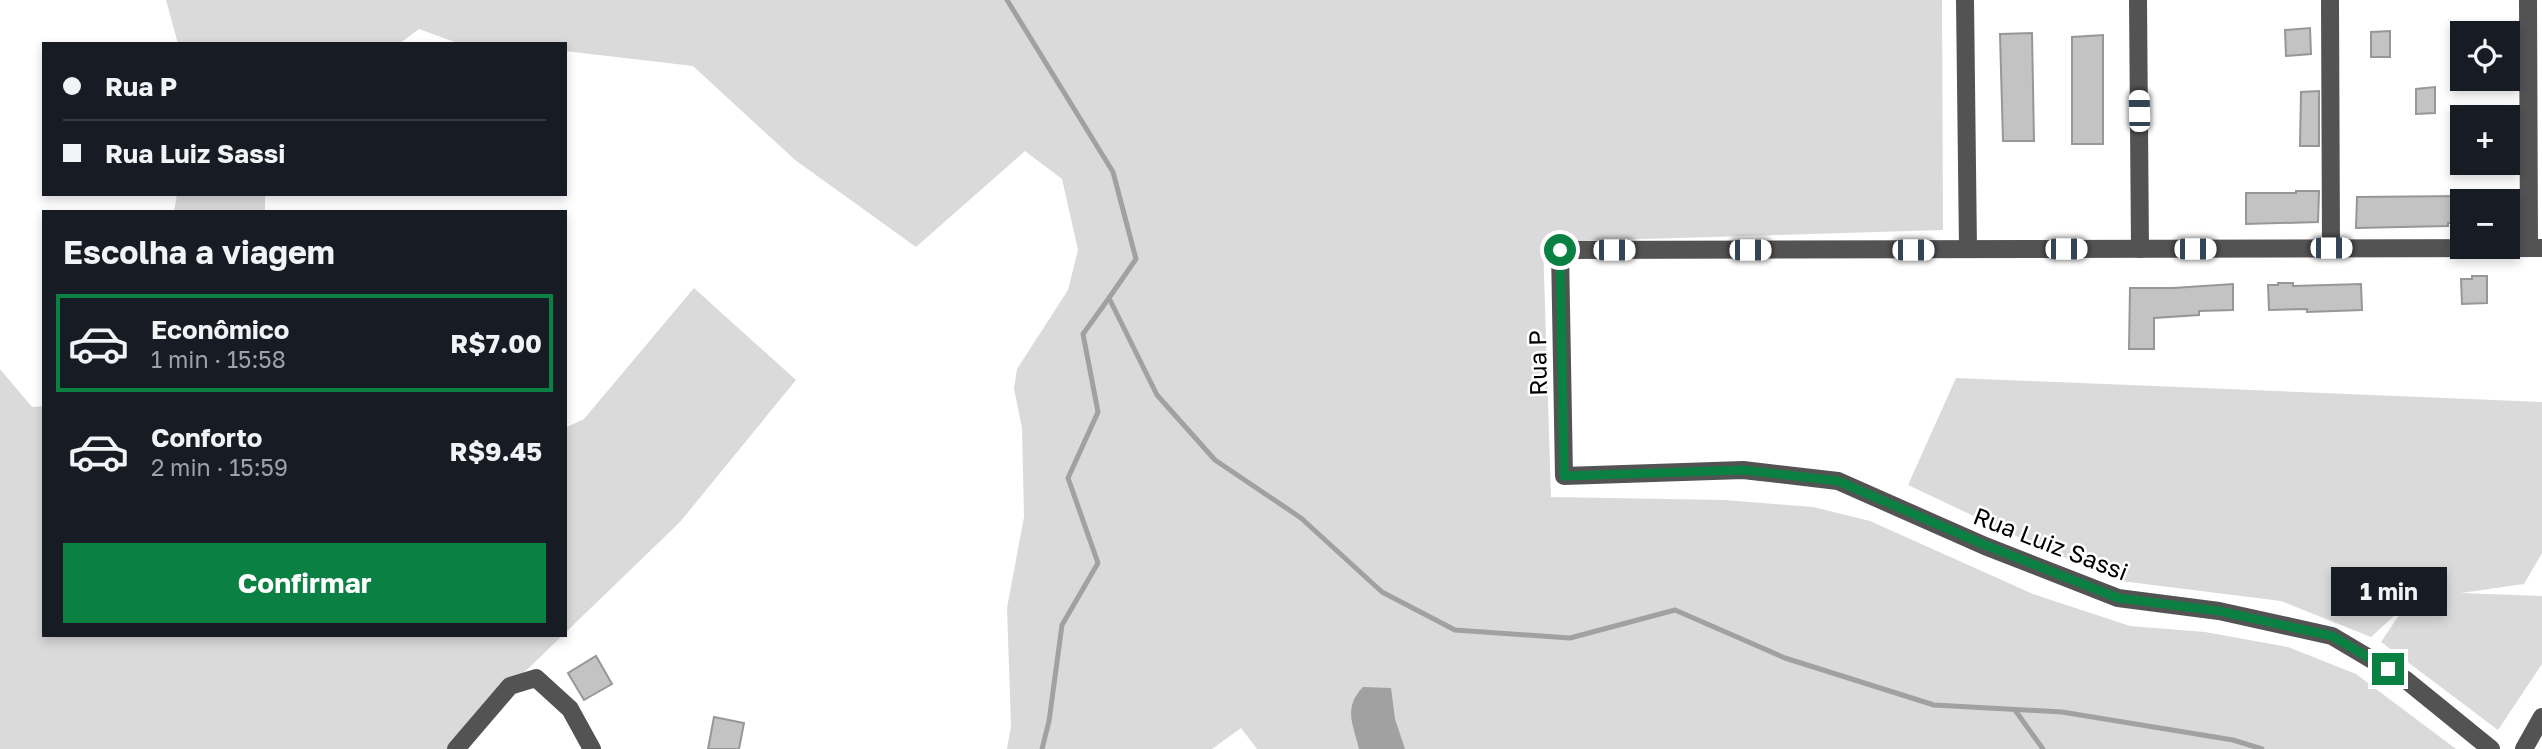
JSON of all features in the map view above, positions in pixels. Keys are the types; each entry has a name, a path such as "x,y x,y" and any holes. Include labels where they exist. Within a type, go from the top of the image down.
{"street":[{"path":"1965,0 1968,249 2535,248 2528,0"},
{"path":"2138,0 2140,249"},
{"path":"2330,0 2331,248"},
{"name":"Rua P","path":"1564,476 1560,250 1968,249"},
{"name":"Rua Luiz Sassi","path":"1564,476 1743,470 1838,481 1985,545 2118,598 2219,611 2332,636 2406,680 2491,749"},
{"path":"456,749 510,686 536,678 570,709 592,749"},
{"path":"2524,749 2542,717"}],"shaded area":[{"path":"166,0 1942,0 1943,230 1543,242 1551,497 1725,500 1813,507 1870,521 2033,594 2130,626 2205,632 2288,647 2356,674 2456,749 1257,749 1241,728 1212,749 1007,749 1011,726 1007,608 1024,517 1022,428 1014,389 1017,369 1068,290 1078,250 1062,179 1025,151 916,247 795,160 693,66 567,51 567,42 455,42 419,29 402,42 177,42"},
{"path":"177,196 265,196 265,210 174,210"},
{"path":"694,288 796,380 680,522 567,631 567,427 584,419"},
{"path":"0,369 32,407 42,406 42,637 561,637 510,686 456,749 0,749"},
{"path":"1956,378 2542,402 2542,553 2524,584 2461,593 2542,596 2542,664 2498,730 2381,642 2405,606 2371,637 2281,601 2121,581 2033,544 1908,485"},
{"path":"1363,687 1391,688 1395,719 1405,749 1359,749 1351,709"}],"building":[{"path":"2310,28 2311,54 2286,56 2285,30"},
{"path":"2390,31 2390,57 2371,57 2371,32"},
{"path":"2032,33 2034,141 2003,141 2000,34"},
{"path":"2103,35 2103,144 2072,144 2072,37"},
{"path":"2435,87 2435,113 2416,114 2416,89"},
{"path":"2319,91 2319,146 2300,146 2301,92"},
{"path":"2319,191 2318,222 2246,224 2246,193"},
{"path":"2450,196 2450,223 2448,226 2356,228 2357,197"},
{"path":"2472,276 2487,276 2487,303 2462,304 2461,279 2472,279"},
{"path":"2293,283 2293,286 2361,284 2362,310 2269,310 2268,285"},
{"path":"2233,284 2233,310 2199,311 2199,315 2154,318 2154,349 2129,349 2130,288"},
{"path":"596,656 612,684 584,700 568,673"},
{"path":"714,717 744,723 739,749 708,749"}],"waterway":[{"path":"1007,0 1113,172 1136,259 1109,298 1157,395 1215,460 1301,518 1382,592 1455,630 1570,638 1675,610 1785,658 1934,705 2062,712 2233,740 2262,749"},
{"path":"1042,749 1049,721 1062,625 1098,563 1068,478 1098,412 1083,334 1109,298"},
{"path":"2015,710 2043,749"}],"route":[{"path":"1560,250 1564,476 1743,470 1838,481 1985,545 2118,598 2219,611 2332,636 2388,669"}]}
